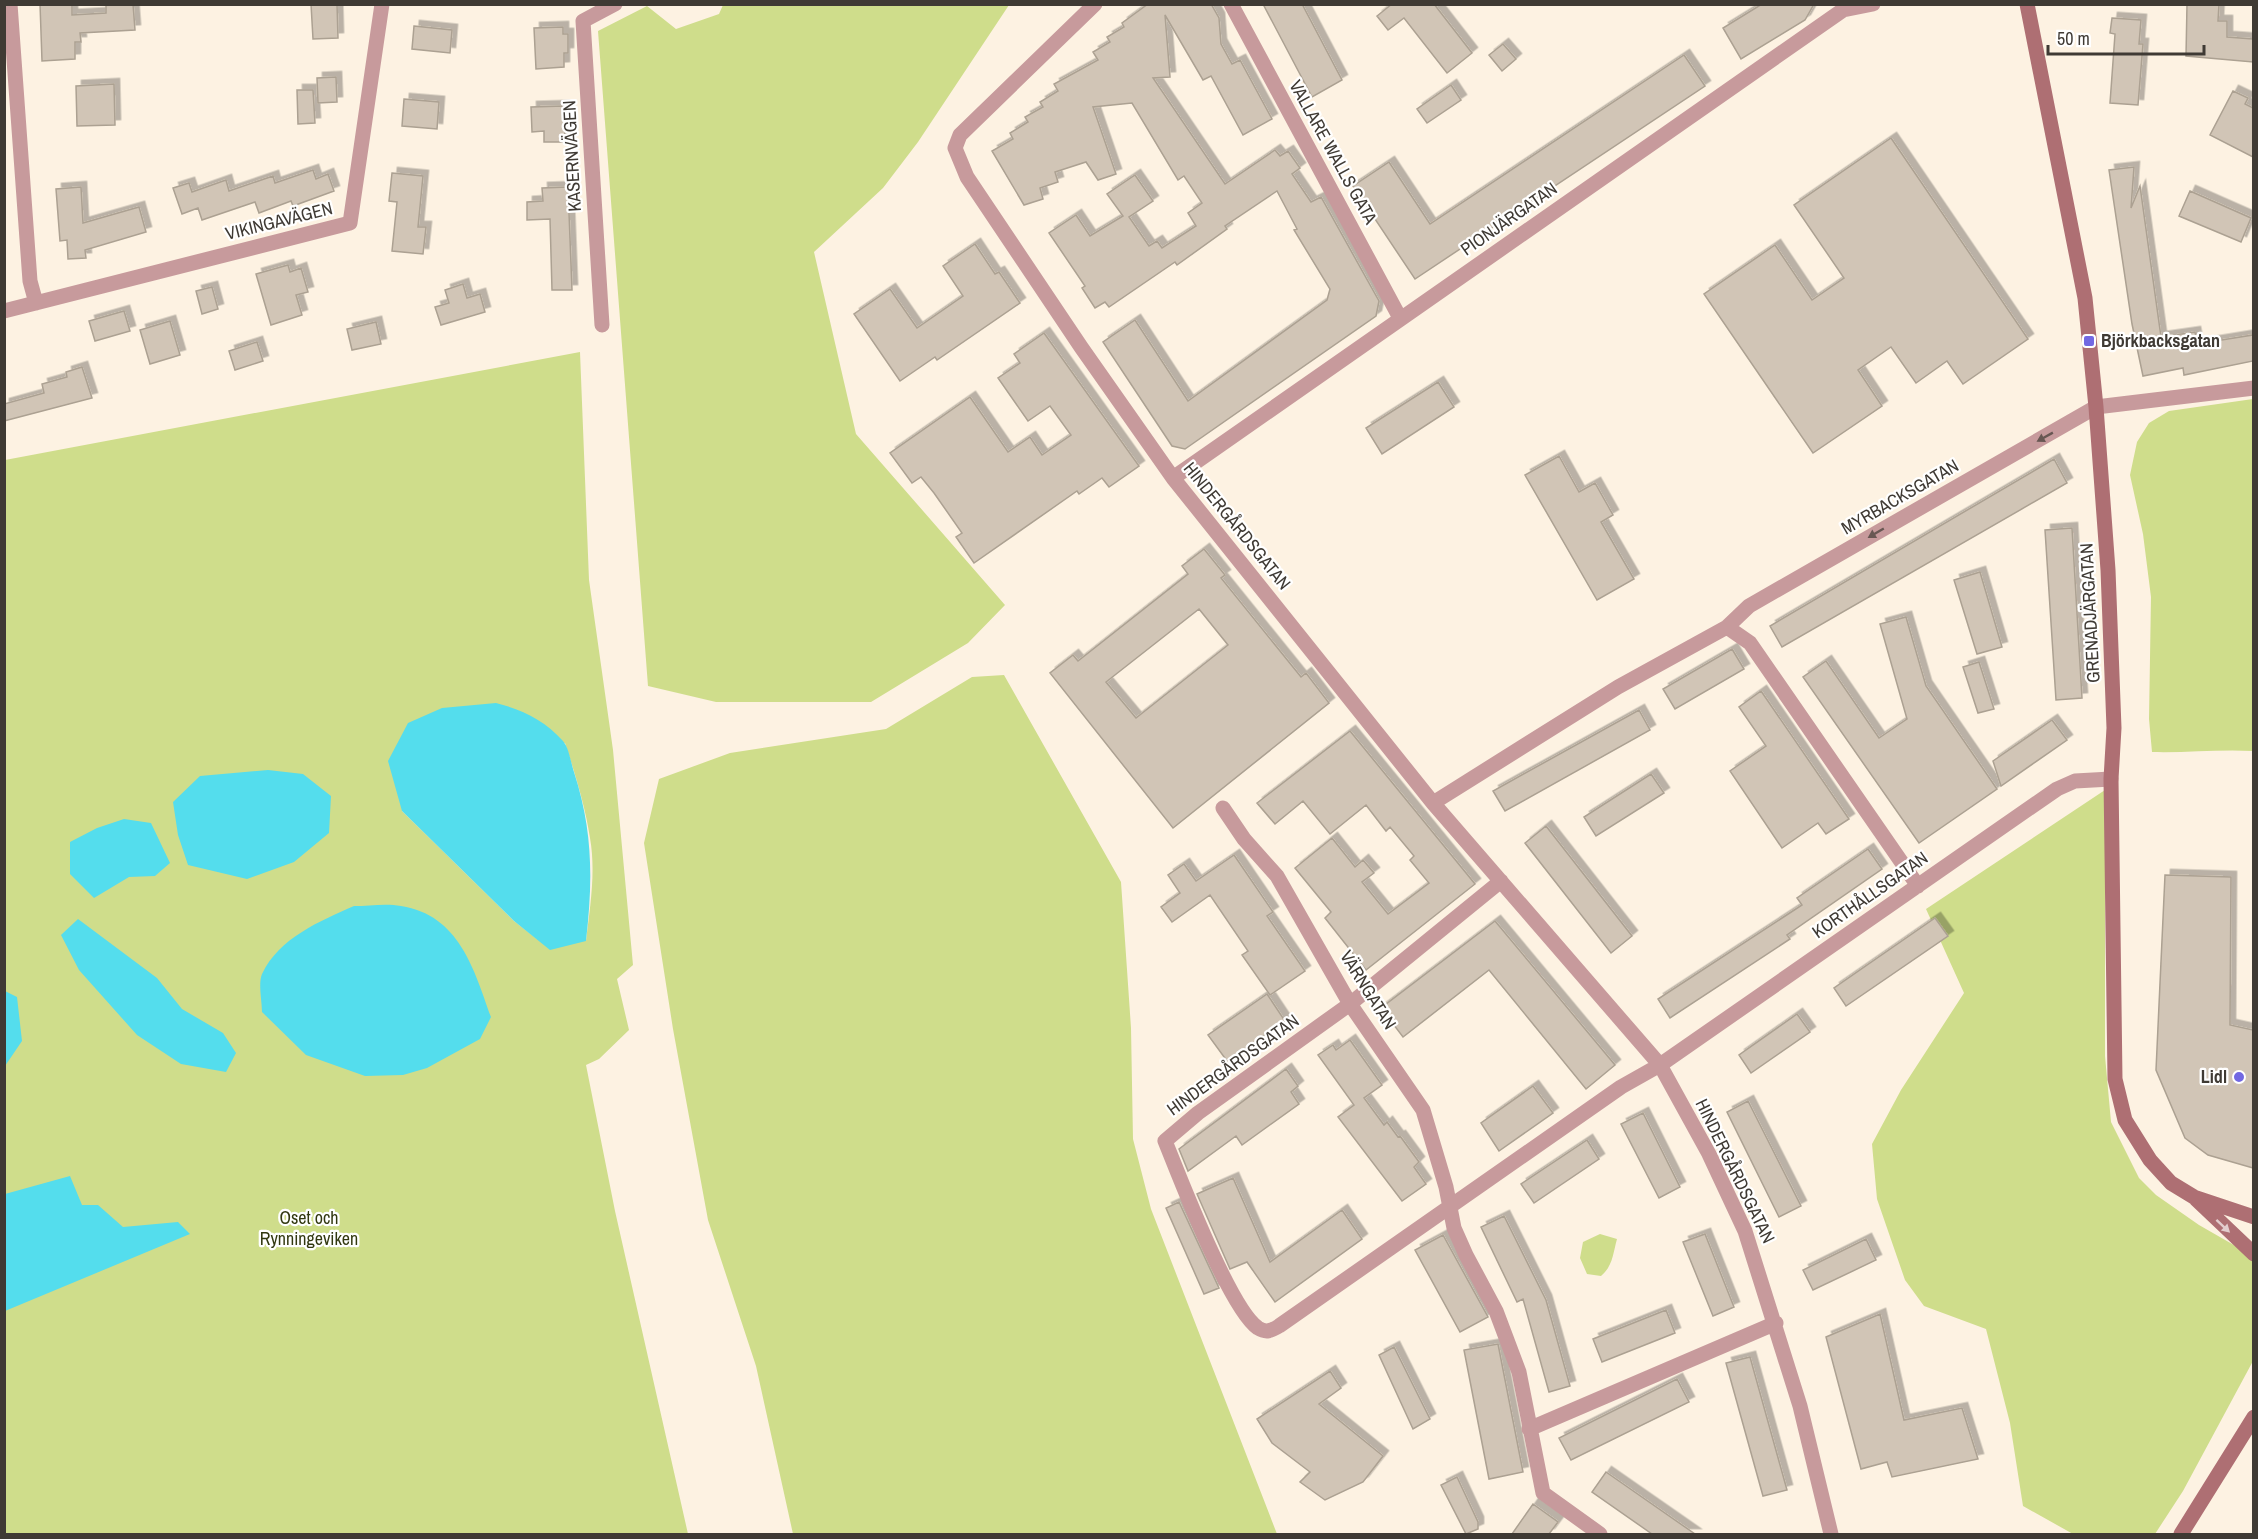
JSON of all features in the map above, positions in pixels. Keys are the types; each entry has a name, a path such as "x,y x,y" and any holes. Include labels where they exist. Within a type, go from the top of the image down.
{"street":[{"path":"10,4 30,281 36,303"},
{"name":"VIKINGAVÄGEN","path":"4,311 350,223 382,4"},
{"name":"KASERNVÄGEN","path":"602,326 583,21 615,4"},
{"name":"HINDERGÅRDSGATAN","path":"1095,4 960,135 955,148 967,177 1081,348 1173,478 1433,803 1660,1065 1708,1154 1745,1230 1776,1323 1800,1406 1831,1534"},
{"name":"VALLARE WALLS GATA","path":"1231,4 1400,318"},
{"name":"PIONJÄRGATAN","path":"1173,478 1841,7 1873,4"},
{"name":"GRENADJÄRGATAN","path":"2027,4 2085,298 2096,407 2111,617 2114,728 2111,779 2115,1079 2125,1120 2150,1160 2171,1183 2194,1197 2253,1217"},
{"path":"2096,407 2253,388"},
{"name":"MYRBACKSGATAN","path":"1433,803 1618,687 1727,627 1749,606 2096,407"},
{"path":"1727,627 1750,643 1918,886"},
{"name":"KORTHÅLLSGATAN","path":"1660,1065 2057,789 2075,782 2111,779"},
{"name":"VÄRNGATAN","path":"1223,808 1244,839 1277,876 1350,1004 1424,1110 1454,1228 1496,1311 1519,1372 1543,1493 1600,1534"},
{"name":"HINDERGÅRDSGATAN","path":"1450,1207 1270,1332 1256,1326 1249,1319 1204,1235 1165,1142 1198,1113 1350,1004 1501,881"},
{"path":"1450,1207 1621,1088 1660,1065"},
{"name":"GRENADJÄRGATAN","path":"2194,1197 2253,1254"},
{"path":"1529,1429 1776,1323"},
{"path":"2181,1534 2253,1417"}],"green space":[{"path":"723,5 1009,5 918,142 883,188 814,252 856,434 1005,605 968,643 871,702 716,702 648,686 598,31 647,6 676,29 719,14"},
{"name":"Oset och Rynningeviken","path":"580,352 589,580 613,750 633,965 617,979 629,1030 599,1059 586,1065 615,1211 688,1534 5,1534 5,460","holes":["565,743 583,802 592,851 592,889 586,941 537,939 514,921 402,811"]},
{"path":"2253,399 2253,751 2152,752 2149,719 2151,597 2143,534 2130,475 2137,442 2149,423 2169,411"},
{"path":"1004,675 1121,882 1131,1028 1133,1139 1151,1209 1277,1534 793,1534 756,1366 708,1220 673,1029 644,843 659,779 730,753 886,729 972,677"},
{"path":"2105,790 2105,1056 2111,1122 2139,1178 2156,1195 2199,1225 2253,1256 2253,1361 2183,1491 2155,1534 2073,1534 2023,1506 2010,1423 1986,1329 1924,1306 1905,1280 1877,1199 1872,1144 1901,1090 1964,993 1926,909"},
{"path":"1600,1234 1617,1239 1612,1259 1601,1276 1587,1274 1580,1258 1583,1242"}],"water":[{"path":"496,703 515,709 541,722 563,741 567,748 580,794 588,835 590,897 586,941 550,950 514,921 402,811 388,761 408,723 442,708"},
{"path":"268,770 303,774 331,796 329,833 294,862 247,879 188,865 178,835 173,802 200,776"},
{"path":"124,819 151,823 170,863 155,876 129,877 94,898 70,874 70,842 97,828"},
{"path":"395,905 421,911 437,920 450,932 470,963 491,1017 480,1039 427,1068 403,1075 365,1076 306,1055 262,1012 261,978 269,961 302,932 354,906"},
{"path":"78,919 157,978 182,1009 223,1033 236,1053 226,1072 181,1064 137,1035 79,970 61,935"},
{"path":"5,991 17,997 22,1041 5,1066"},
{"path":"70,1176 82,1205 98,1205 123,1227 178,1222 190,1234 5,1311 5,1194"}],"building":[{"path":"40,4 72,4 72,15 106,13 106,4 133,4 135,30 80,33 81,42 75,42 75,59 42,61"},
{"path":"311,4 337,4 338,38 313,39"},
{"path":"1148,4 1211,4 1219,18 1221,44 1232,64 1240,60 1272,119 1243,135 1211,76 1203,80 1165,15 1170,77 1153,78 1225,184 1275,150 1280,156 1288,151 1300,168 1292,174 1311,202 1321,197 1379,301 1376,316 1185,449 1172,446 1103,342 1135,320 1188,401 1327,300 1330,289 1294,230 1297,229 1277,191 1225,226 1227,229 1177,265 1175,262 1109,307 1105,302 1095,308 1082,288 1085,286 1049,233 1076,215 1090,236 1123,216 1107,194 1135,175 1153,201 1129,217 1149,246 1157,241 1162,248 1196,226 1188,213 1202,203 1184,176 1178,180 1132,103 1093,107 1116,174 1098,180 1086,162 1055,172 1058,182 1040,188 1043,199 1024,205 992,151 1013,139 1010,133 1028,122 1025,117 1043,107 1040,102 1058,91 1054,84 1098,60 1093,52 1110,42 1107,37 1124,27 1122,23"},
{"path":"1263,4 1302,4 1342,80 1312,97"},
{"path":"1392,4 1434,4 1472,53 1447,73 1404,18 1388,30 1377,16"},
{"path":"1762,4 1814,4 1805,20 1741,59 1723,28"},
{"path":"2187,4 2219,4 2218,21 2227,21 2227,37 2253,39 2253,62 2186,56"},
{"path":"2112,18 2141,20 2139,44 2143,44 2138,105 2110,103 2115,34 2110,33"},
{"path":"414,26 452,30 450,53 412,49"},
{"path":"563,27 563,34 568,34 568,53 564,53 564,67 536,69 534,28"},
{"path":"1503,44 1516,59 1502,71 1489,55"},
{"path":"1684,55 1705,86 1415,279 1353,186 1389,162 1430,224"},
{"path":"336,77 337,102 318,103 317,78"},
{"path":"114,84 115,125 77,126 76,86"},
{"path":"1451,85 1461,100 1427,123 1417,109"},
{"path":"297,90 313,90 315,123 298,124"},
{"path":"2233,91 2248,98 2245,104 2253,108 2253,157 2210,135"},
{"path":"404,99 439,102 437,129 402,126"},
{"path":"564,106 565,142 544,142 544,131 532,132 531,107"},
{"path":"1891,138 2028,339 1963,384 1947,361 1916,383 1891,347 1858,370 1882,406 1813,453 1704,294 1775,245 1812,300 1844,278 1794,205"},
{"path":"2134,167 2131,208 2140,186 2161,337 2195,332 2197,344 2253,335 2253,361 2184,375 2183,368 2143,376 2132,324 2109,170"},
{"path":"313,170 316,179 328,174 334,191 293,206 291,201 259,213 255,202 202,220 198,208 182,214 173,188 189,183 192,192 226,180 229,191 273,176 275,183"},
{"path":"392,173 423,176 418,227 426,227 423,254 392,251 397,202 389,201"},
{"path":"81,187 83,223 139,207 146,232 85,250 86,258 68,259 67,240 60,241 56,189"},
{"path":"568,187 572,290 552,290 550,219 527,220 527,202 543,201 542,188"},
{"path":"2190,191 2251,218 2241,242 2179,216"},
{"path":"975,244 995,274 999,272 1020,303 937,360 935,357 900,381 854,314 890,289 917,328 963,296 943,266"},
{"path":"288,265 290,272 301,268 308,292 296,295 302,315 271,325 256,274"},
{"path":"463,284 467,298 480,294 485,312 441,325 435,307 449,303 445,290"},
{"path":"212,287 218,309 202,314 196,291"},
{"path":"124,311 130,331 95,341 89,321"},
{"path":"170,321 180,355 150,364 140,330"},
{"path":"376,322 381,344 352,350 347,329"},
{"path":"1044,333 1139,466 1109,487 1102,478 1079,494 1077,491 974,563 956,537 962,533 934,493 921,477 912,483 890,453 970,397 1008,452 1030,437 1042,455 1071,435 1050,406 1028,421 998,378 1020,363 1014,354"},
{"path":"257,342 263,361 235,370 229,351"},
{"path":"82,367 92,398 4,421 4,404 44,393 42,384 67,377 66,372"},
{"path":"1438,382 1454,407 1382,454 1366,428"},
{"path":"1559,456 1579,492 1595,483 1613,515 1601,522 1634,579 1597,600 1525,475"},
{"path":"2054,459 2067,483 1782,647 1770,626"},
{"path":"2072,528 2082,698 2056,700 2045,530"},
{"path":"1204,549 1225,575 1221,578 1301,677 1306,673 1329,703 1173,828 1050,673 1073,655 1078,661 1188,574 1182,566","holes":["1199,609 1228,645 1136,718 1106,682"]},
{"path":"1980,572 2002,647 1977,654 1954,580"},
{"path":"1906,617 1926,686 1997,789 1919,843 1803,677 1826,661 1879,738 1907,719 1880,624"},
{"path":"1732,649 1744,669 1675,709 1663,689"},
{"path":"1979,662 1994,709 1978,713 1963,667"},
{"path":"1761,691 1849,819 1826,834 1818,823 1782,848 1730,771 1766,746 1739,707"},
{"path":"1639,710 1650,730 1505,811 1493,791"},
{"path":"2052,720 2067,740 2001,786 1993,761"},
{"path":"1350,731 1475,884 1366,970 1325,918 1331,912 1295,868 1332,838 1355,867 1363,860 1374,873 1362,882 1388,914 1429,883 1410,860 1414,856 1390,827 1386,831 1366,805 1330,834 1303,801 1275,824 1257,803"},
{"path":"1651,774 1664,793 1596,836 1584,817"},
{"path":"1546,826 1632,936 1611,953 1525,843"},
{"path":"1868,849 1882,869 1787,935 1790,939 1670,1018 1658,999 1802,905 1797,898"},
{"path":"1234,855 1273,912 1267,916 1305,971 1270,995 1242,955 1248,951 1210,895 1172,922 1161,907 1180,893 1168,875 1184,864 1196,881"},
{"path":"2165,875 2231,877 2230,1025 2253,1030 2253,1168 2208,1155 2185,1138 2156,1070"},
{"path":"1935,918 1948,936 1846,1006 1834,988"},
{"path":"1495,921 1615,1065 1586,1089 1489,970 1403,1037 1381,1008"},
{"path":"1267,994 1285,1021 1227,1061 1208,1035"},
{"path":"1797,1014 1810,1032 1751,1073 1739,1055"},
{"path":"1350,1040 1382,1085 1364,1098 1384,1125 1387,1122 1398,1137 1400,1136 1419,1162 1414,1167 1426,1184 1402,1201 1338,1117 1354,1105 1318,1055 1333,1045 1336,1050"},
{"path":"1286,1069 1298,1086 1291,1092 1299,1104 1242,1145 1236,1136 1188,1171 1179,1149"},
{"path":"1533,1086 1553,1113 1499,1151 1481,1123"},
{"path":"1748,1101 1801,1206 1779,1217 1727,1112"},
{"path":"1643,1113 1680,1187 1659,1198 1621,1124"},
{"path":"1587,1140 1599,1159 1534,1203 1521,1184"},
{"path":"1233,1178 1270,1262 1342,1210 1362,1239 1275,1302 1247,1262 1230,1269 1197,1194"},
{"path":"1179,1202 1219,1288 1204,1294 1166,1208"},
{"path":"1504,1216 1546,1300 1570,1386 1549,1392 1523,1299 1517,1302 1481,1227"},
{"path":"1705,1234 1734,1307 1713,1316 1683,1242"},
{"path":"1443,1235 1488,1317 1460,1332 1415,1250"},
{"path":"1866,1239 1876,1260 1813,1290 1803,1270"},
{"path":"1666,1310 1675,1333 1602,1362 1593,1339"},
{"path":"1880,1314 1904,1420 1962,1408 1978,1459 1892,1477 1887,1462 1861,1469 1826,1337"},
{"path":"1498,1344 1523,1472 1489,1479 1464,1350"},
{"path":"1394,1347 1430,1419 1413,1429 1379,1355"},
{"path":"1750,1357 1787,1490 1763,1496 1726,1363"},
{"path":"1330,1371 1341,1388 1319,1404 1383,1456 1363,1482 1325,1500 1300,1482 1310,1472 1272,1443 1257,1419"},
{"path":"1677,1379 1689,1402 1571,1460 1559,1438"},
{"path":"1606,1472 1695,1534 1652,1534 1592,1492"},
{"path":"1457,1477 1478,1522 1478,1529 1466,1534 1441,1485"},
{"path":"1533,1504 1558,1522 1549,1534 1512,1534"}],"place":[{"name":"Björkbacksgatan","path":"2089,341"},
{"name":"Lidl","path":"2239,1077"}]}
